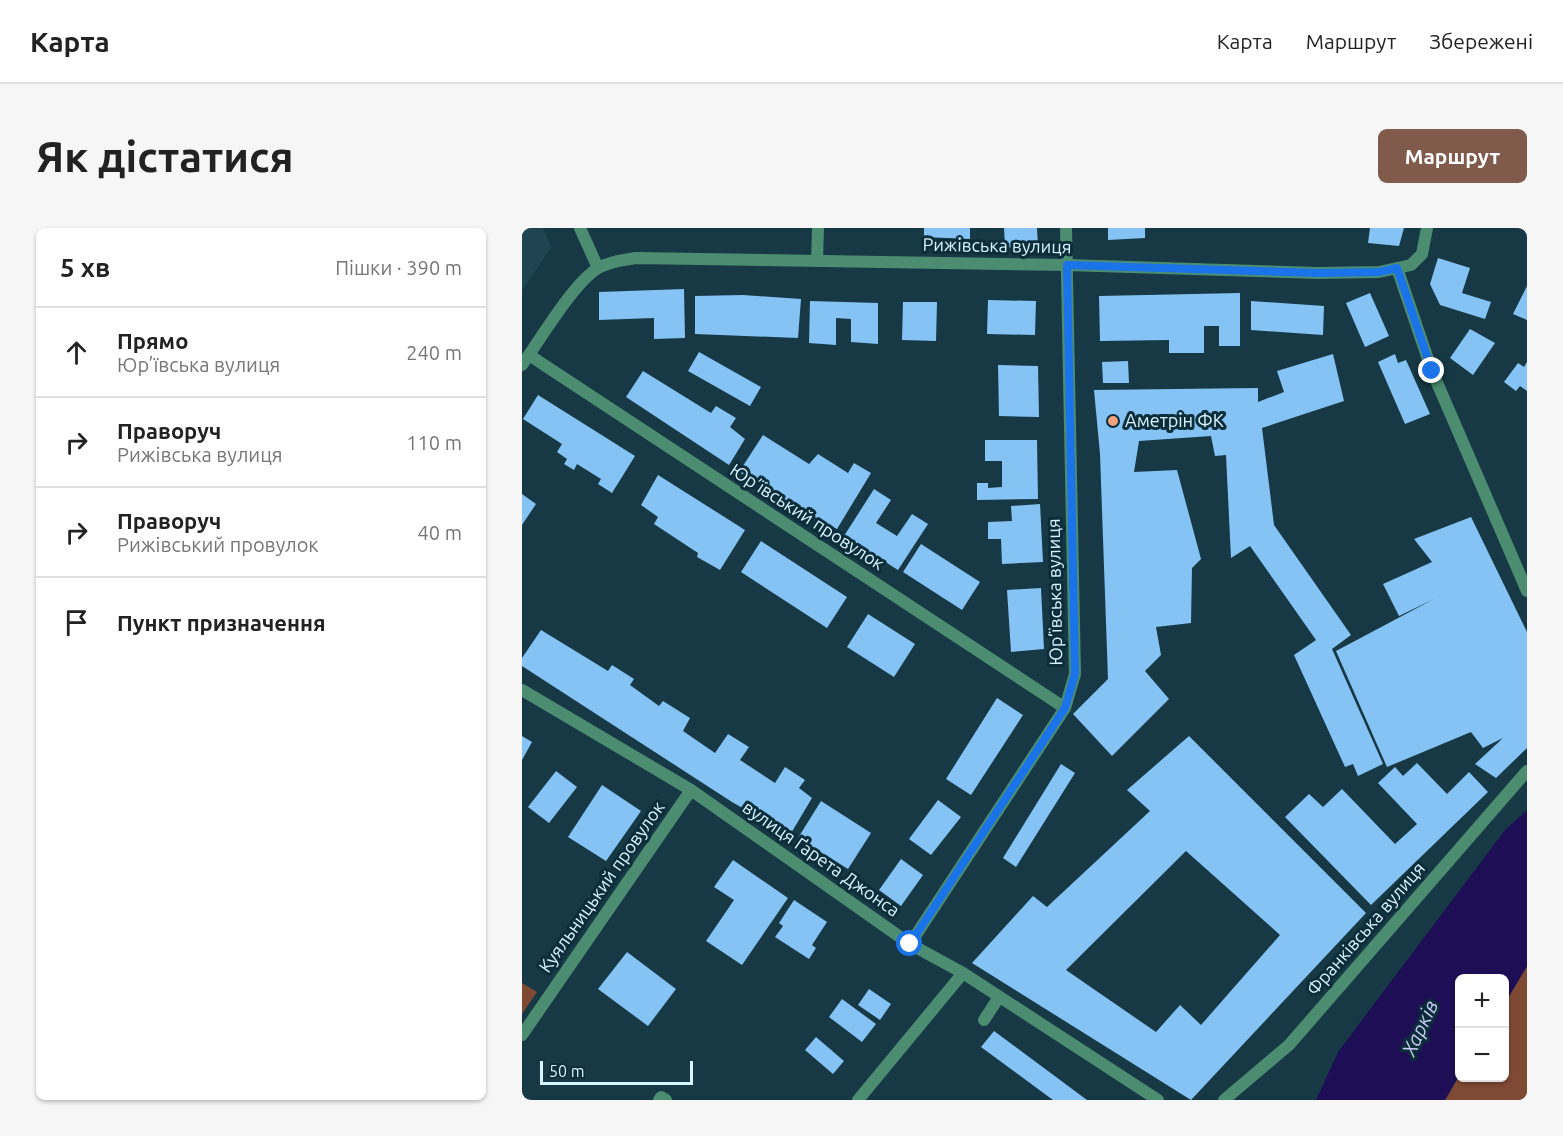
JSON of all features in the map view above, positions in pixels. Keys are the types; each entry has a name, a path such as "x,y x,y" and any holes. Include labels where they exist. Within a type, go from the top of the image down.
{"street":[{"path":"580,228 598,268"},
{"path":"817,261 818,228"},
{"name":"Юр’ївська вулиця","path":"910,944 1065,708 1075,674 1066,228"},
{"path":"1427,228 1422,254 1411,265 1397,268 1432,371 1527,591"},
{"name":"Рижівська вулиця","path":"525,360 583,280 598,268 616,261 636,258 1067,265 1318,273 1379,272 1397,268"},
{"name":"Юр’ївський провулок","path":"525,360 1065,708"},
{"name":"вулиця Ґарета Джонса","path":"522,690 691,790 910,944 963,973 1158,1100"},
{"name":"Франківська вулиця","path":"1224,1100 1289,1045 1527,771"},
{"name":"Куяльницький провулок","path":"522,1035 691,790"},
{"path":"858,1100 963,973"},
{"path":"984,1020 999,997"},
{"path":"659,1100 661,1097 666,1100"}],"shaded area":[{"path":"522,228 543,228 551,247 522,291"},
{"path":"1527,966 1527,1100 1445,1100 1456,1082 1509,1082 1509,996"},
{"path":"522,983 537,992 522,1014"}],"water":[{"name":"Харків","path":"1527,810 1527,966 1509,996 1509,974 1455,974 1456,1082 1445,1100 1316,1100 1338,1052 1505,830"}],"building":[{"path":"924,228 970,228 970,239 924,237"},
{"path":"1004,228 1037,228 1038,246 1005,248"},
{"path":"1108,228 1145,228 1145,238 1108,240"},
{"path":"1370,228 1404,228 1399,246 1368,243"},
{"path":"1438,258 1470,268 1462,293 1491,302 1485,319 1440,305 1430,284"},
{"path":"1527,286 1527,320 1513,314"},
{"path":"684,289 685,338 654,339 654,318 599,320 599,292"},
{"path":"1240,293 1240,346 1219,346 1219,326 1204,326 1204,353 1169,353 1169,340 1100,341 1099,296"},
{"path":"1370,293 1389,336 1365,347 1346,303"},
{"path":"743,295 801,299 798,338 695,334 695,296"},
{"path":"988,300 1036,301 1035,335 987,334"},
{"path":"810,301 878,303 878,344 851,342 851,319 836,318 836,345 809,343"},
{"path":"1251,301 1324,306 1323,335 1251,330"},
{"path":"903,302 937,302 936,341 902,340"},
{"path":"1470,329 1495,343 1473,375 1450,358"},
{"path":"699,352 761,387 750,406 688,371"},
{"path":"1333,354 1344,401 1262,428 1274,525 1351,635 1332,649 1383,764 1358,776 1353,764 1345,767 1294,655 1316,640 1250,546 1231,558 1226,455 1215,456 1211,436 1139,441 1134,472 1177,470 1201,559 1192,568 1191,623 1156,627 1161,655 1145,671 1169,699 1112,756 1073,714 1108,679 1100,454 1094,390 1258,388 1258,402 1284,392 1277,371"},
{"path":"1395,354 1398,363 1406,360 1430,414 1405,424 1378,362"},
{"path":"1128,361 1129,383 1103,383 1102,362"},
{"path":"1527,362 1527,391 1520,386 1516,391 1504,382 1518,363 1524,367"},
{"path":"998,365 1038,366 1039,417 999,416"},
{"path":"643,371 711,413 716,406 736,418 730,427 745,439 729,465 626,397"},
{"path":"538,395 635,456 612,493 598,484 601,479 577,464 574,470 564,464 567,459 557,452 562,444 523,419"},
{"path":"763,435 809,464 818,454 848,473 854,463 871,473 837,529 785,501 739,472"},
{"path":"985,440 1037,440 1038,499 977,500 977,483 988,483 988,488 1002,487 1002,461 985,461"},
{"path":"658,475 745,530 720,570 697,557 698,553 654,524 658,517 641,505"},
{"path":"874,489 891,500 876,523 897,536 912,514 928,524 898,570 844,536"},
{"path":"522,494 536,504 522,525"},
{"path":"1040,504 1043,562 1002,564 1001,539 988,539 988,522 1012,521 1011,506"},
{"path":"1471,517 1527,632 1527,748 1496,778 1475,764 1503,738 1483,748 1471,732 1387,767 1336,651 1434,599 1399,616 1383,584 1432,562 1414,539"},
{"path":"761,541 847,597 827,628 741,572"},
{"path":"921,544 980,582 962,610 903,572"},
{"path":"1041,588 1044,649 1011,652 1007,590"},
{"path":"868,614 915,644 894,677 847,647"},
{"path":"541,630 608,671 612,665 634,679 630,685 659,706 663,701 690,718 683,731 715,753 728,734 749,747 740,760 775,783 785,767 805,780 799,788 812,798 790,835 732,802 522,666 522,658"},
{"path":"997,698 1023,715 971,795 946,779"},
{"path":"522,736 532,742 522,760"},
{"path":"1189,736 1366,913 1191,1100 972,963 1033,896 1047,907 1150,811 1127,790","holes":["1186,851 1280,935 1201,1025 1180,1005 1156,1032 1066,970"]},
{"path":"1417,763 1447,794 1469,772 1488,792 1371,905 1285,817 1309,794 1323,807 1342,789 1395,844 1417,824 1378,783 1395,767 1403,776"},
{"path":"1061,764 1075,773 1016,867 1003,858"},
{"path":"556,771 577,787 549,823 528,807"},
{"path":"602,785 641,811 606,861 568,837"},
{"path":"938,800 961,817 931,855 909,839"},
{"path":"821,801 871,833 848,869 798,838"},
{"path":"901,859 923,875 901,906 879,890"},
{"path":"733,860 788,898 742,965 706,941 734,900 714,887"},
{"path":"794,900 827,922 812,945 816,948 809,959 775,937 783,926 779,923"},
{"path":"627,952 676,989 648,1026 598,989"},
{"path":"869,989 891,1004 880,1020 858,1005"},
{"path":"842,999 876,1024 862,1042 829,1017"},
{"path":"994,1031 1087,1100 1053,1100 981,1047"},
{"path":"816,1037 844,1061 833,1074 805,1050"}],"place":[{"name":"Аметрін ФК","path":"1113,421"}],"route":[{"path":"910,944 1065,708 1075,674 1067,265 1318,273 1379,272 1397,268 1432,371"}]}
